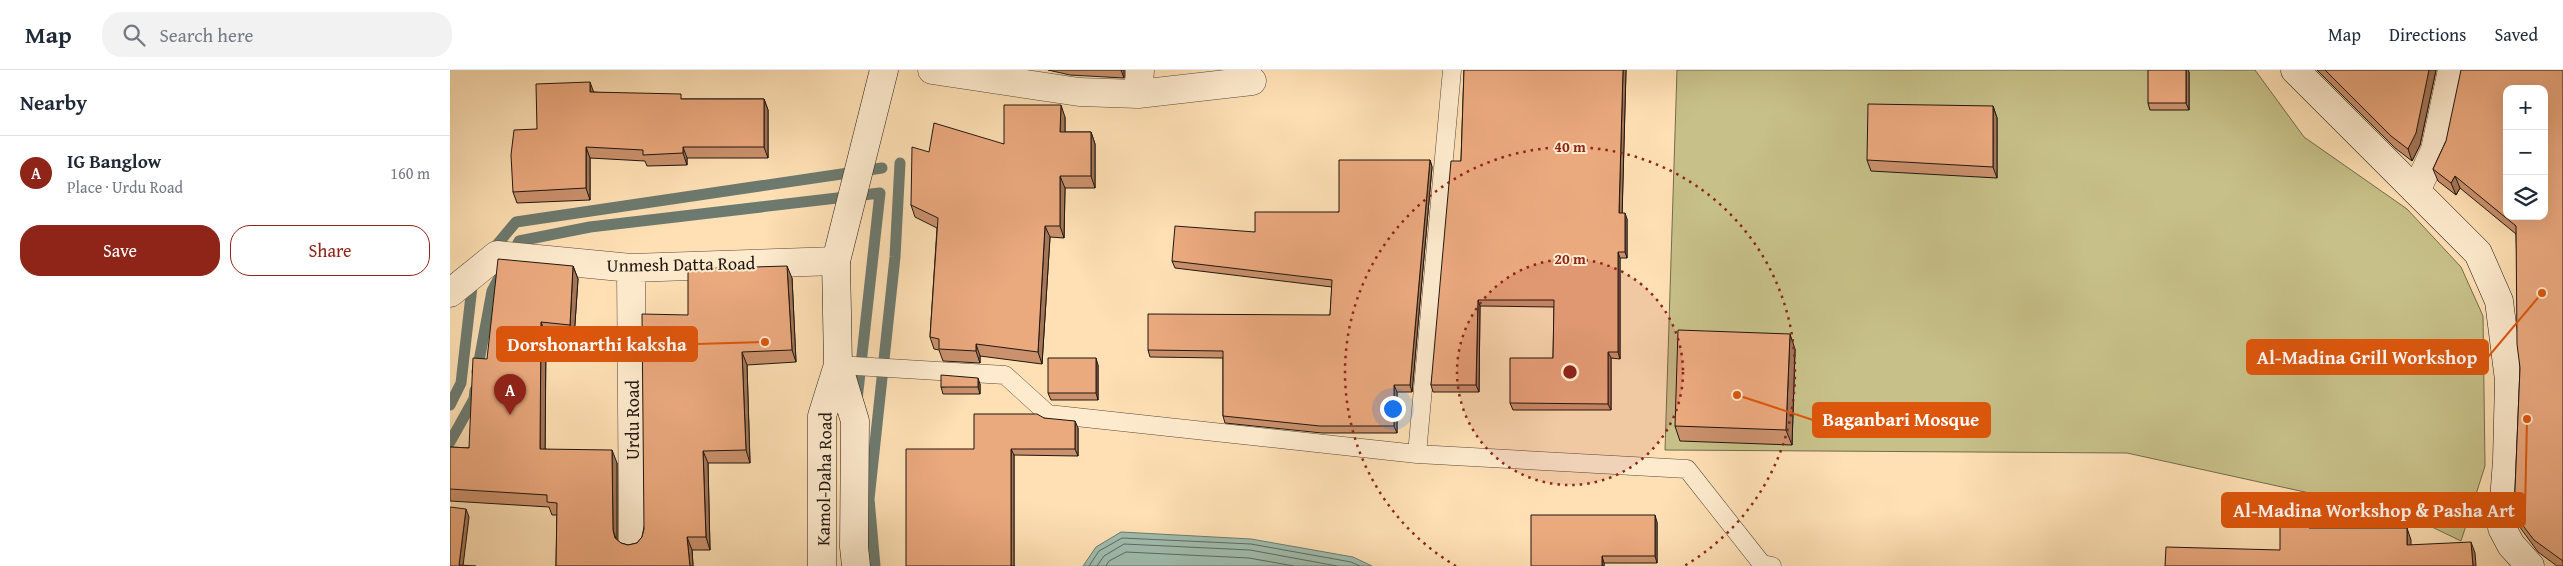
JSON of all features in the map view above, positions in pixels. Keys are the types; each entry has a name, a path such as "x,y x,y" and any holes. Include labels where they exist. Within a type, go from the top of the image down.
{"street":[{"path":"856,566 854,547 855,422 838,365 836,261 884,70"},
{"path":"932,70 1079,92 1139,82 1252,81"},
{"path":"2295,70 2478,252 2499,300 2509,380 2507,460 2502,528 2511,545 2530,566"},
{"path":"2416,191 2435,150 2452,70"},
{"name":"Unmesh Datta Road","path":"450,293 497,255 631,268 836,261"},
{"name":"Urdu Road","path":"631,268 633,542"},
{"name":"Kamol-Daha Road","path":"822,566 820,511 822,416 838,365"}],"lane":[{"path":"1417,454 1452,70"},
{"path":"838,365 1005,375 1048,414 1417,454 1687,469 1762,564 1772,566"}],"shaded area":[{"path":"1677,70 2255,70 2304,137 2407,209 2461,267 2483,316 2485,466 2461,541 2405,514 2127,453 1665,450"}],"water":[{"path":"1121,532 1251,539 1353,557 1372,566 1083,566 1096,547"}],"building":[{"path":"1464,70 1623,70 1619,213 1625,213 1625,252 1618,252 1618,352 1608,352 1608,404 1510,403 1510,358 1553,358 1554,300 1478,300 1476,385 1431,385 1451,161 1461,161"},
{"path":"2148,70 2186,70 2186,103 2148,103"},
{"path":"2325,70 2429,70 2416,133 2408,149 2391,136"},
{"path":"2461,70 2563,70 2563,561 2534,540 2514,514 2520,368 2517,344 2516,226 2509,220 2548,220 2548,85 2503,85 2503,215 2455,176 2451,183 2433,169 2446,141"},
{"path":"590,82 590,92 681,94 681,99 764,99 764,147 683,147 683,153 643,155 643,150 586,147 586,188 513,192 511,155 514,130 537,129 536,84"},
{"path":"1868,104 1993,106 1993,167 1867,160"},
{"path":"1004,105 1061,105 1060,132 1091,132 1091,176 1060,176 1060,226 1045,226 1038,352 976,344 976,351 939,349 939,339 930,337 938,218 911,205 912,147 929,152 934,123 1004,144"},
{"path":"1339,160 1430,160 1410,385 1394,385 1394,426 1320,426 1223,416 1223,351 1148,350 1148,314 1330,315 1332,280 1172,261 1175,226 1255,232 1255,212 1339,212"},
{"path":"498,259 573,266 570,325 541,322 540,449 612,450 613,530 615,538 621,543 628,545 637,543 642,537 644,529 642,314 688,315 688,269 787,266 792,350 742,352 746,450 703,451 706,537 687,537 690,566 556,566 557,503 547,502 547,495 450,489 450,447 469,448 473,358 487,359"},
{"path":"1678,330 1790,334 1786,430 1675,426"},
{"path":"1048,358 1096,358 1096,393 1048,393"},
{"path":"941,375 978,378 978,387 941,387"},
{"path":"974,414 1037,414 1044,418 1075,421 1075,449 1011,449 1011,566 906,566 906,449 974,449"},
{"path":"450,507 466,509 459,565 476,566 450,566"},
{"path":"2280,514 2310,515 2309,528 2407,528 2407,545 2471,542 2473,566 2165,566 2166,547 2280,550"},
{"path":"1531,515 1655,515 1655,556 1602,556 1602,566 1531,566"}],"waterway":[{"path":"875,566 869,499 895,257 900,163"},
{"path":"490,253 516,222 882,168"},
{"path":"511,256 519,241 590,227 880,193 857,400"},
{"path":"477,372 492,291 502,272"},
{"path":"450,405 461,383 473,278"},
{"path":"450,442 474,399 475,390"}],"place":[{"name":"Al-Madina Grill Workshop","path":"2542,293"},
{"name":"Dorshonarthi kaksha","path":"765,342"},
{"name":"Baganbari Mosque","path":"1737,395"},
{"name":"IG Banglow","path":"510,415"},
{"name":"Al-Madina Workshop & Pasha Art","path":"2527,419"}]}
